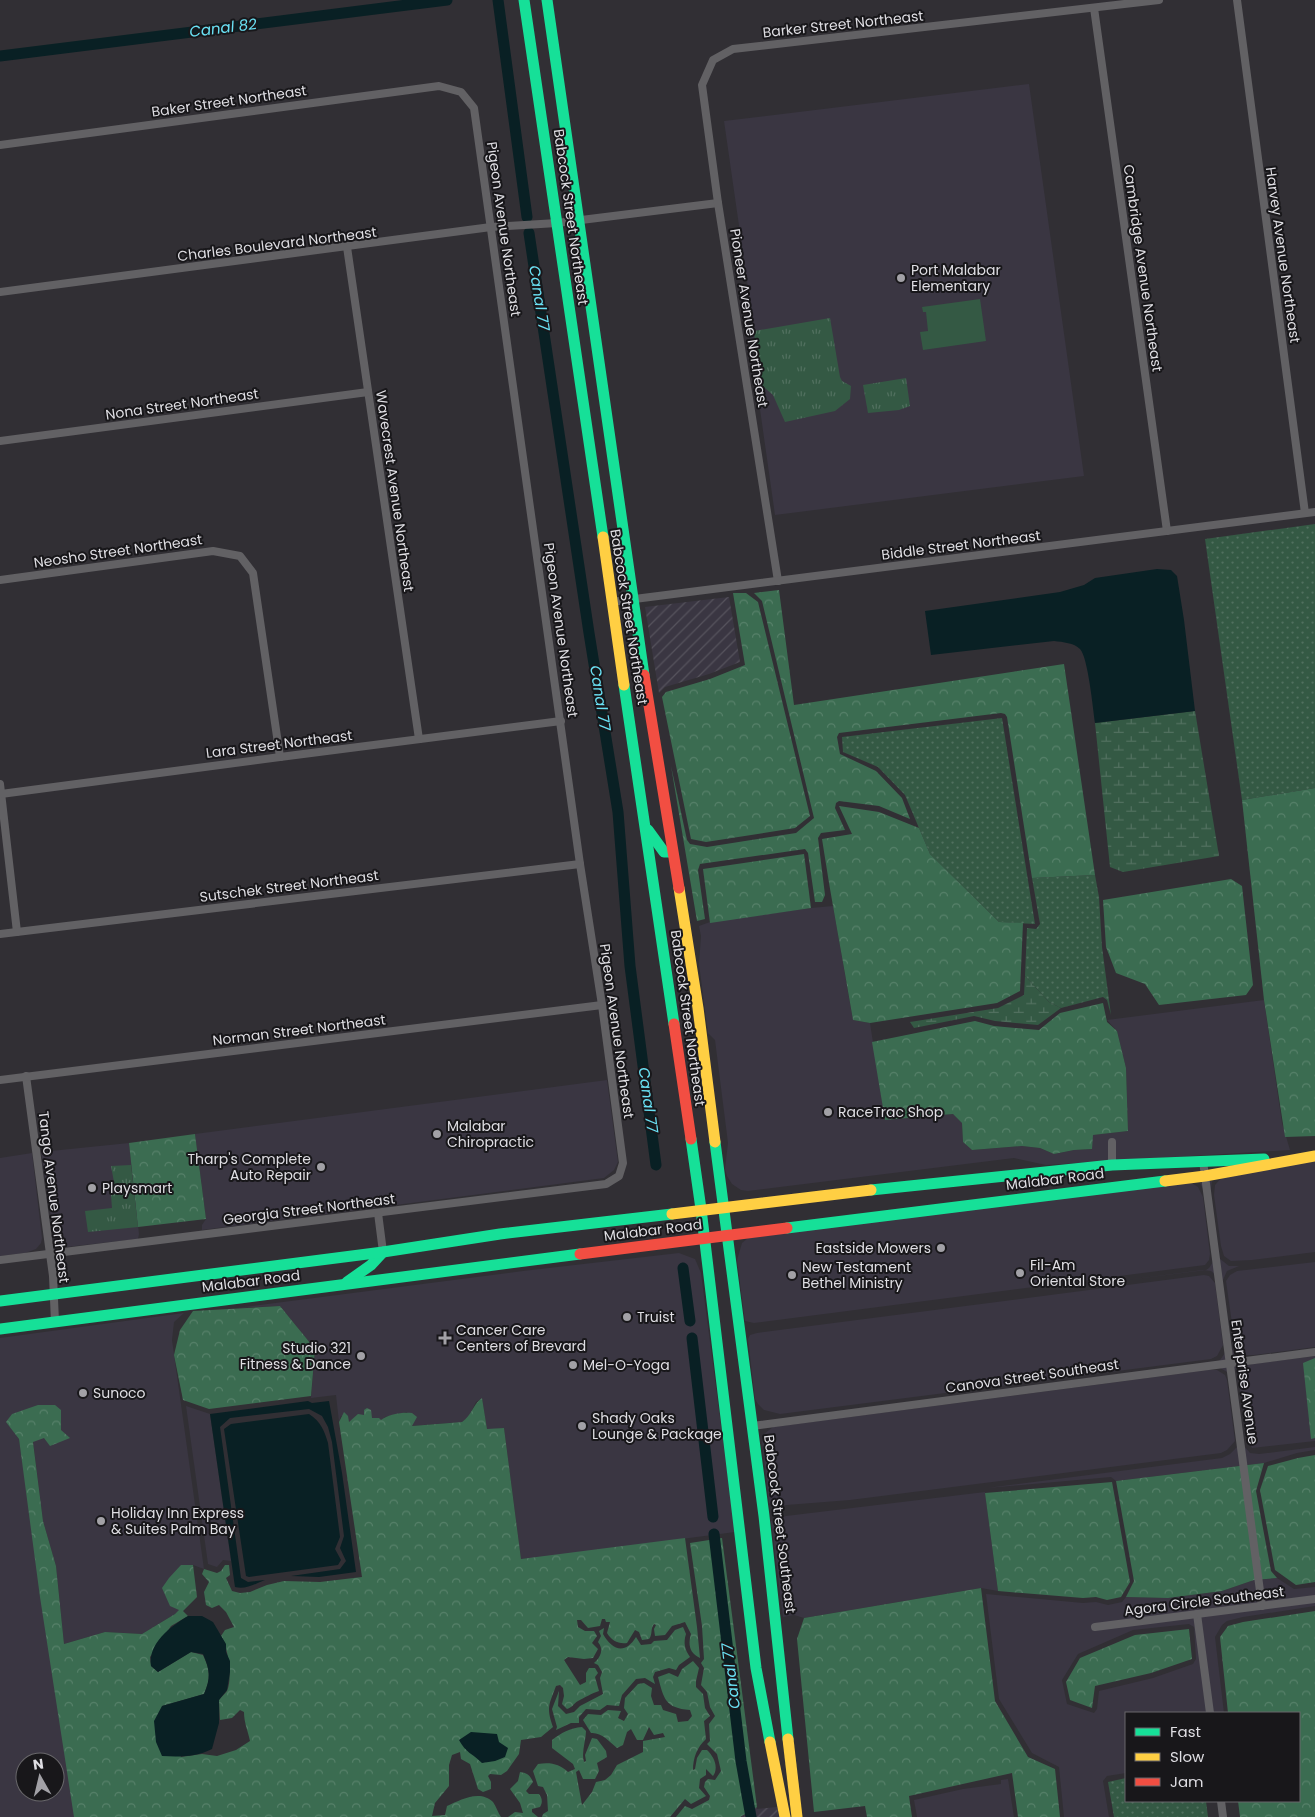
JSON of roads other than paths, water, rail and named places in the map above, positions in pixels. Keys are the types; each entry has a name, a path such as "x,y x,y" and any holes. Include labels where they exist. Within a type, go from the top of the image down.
{"main road":[{"name":"Babcock Street Northeast","path":"524,0 705,1239"},
{"name":"Babcock Street Northeast","path":"547,0 633,599 698,1008 727,1236"},
{"path":"646,826 664,852 672,852"},
{"name":"Malabar Road","path":"0,1301 383,1252 500,1234 957,1180 1112,1165 1312,1156"},
{"name":"Malabar Road","path":"0,1329 342,1284 1205,1176 1312,1156"},
{"path":"1030,1197 1043,1191 1104,1183 1109,1179 1112,1165"},
{"name":"Babcock Street Southeast","path":"727,1236 779,1639 797,1817"},
{"path":"705,1239 756,1668 785,1817"},
{"path":"342,1284 367,1270 383,1252"}],"street":[{"name":"Barker Street Northeast","path":"713,60 733,49 1158,0"},
{"name":"Harvey Avenue Northeast","path":"1237,0 1305,513"},
{"name":"Cambridge Avenue Northeast","path":"1094,8 1167,531"},
{"name":"Pioneer Avenue Northeast","path":"713,60 702,85 718,203 778,581"},
{"name":"Baker Street Northeast","path":"0,145 439,86 461,92"},
{"name":"Pigeon Avenue Northeast","path":"461,92 474,108 580,864 602,1005 623,1163 619,1176"},
{"name":"Charles Boulevard Northeast","path":"0,292 346,248 490,227 557,223 718,203"},
{"name":"Wavecrest Avenue Northeast","path":"346,248 419,739"},
{"name":"Nona Street Northeast","path":"0,441 368,392"},
{"name":"Biddle Street Northeast","path":"611,602 1315,512"},
{"name":"Neosho Street Northeast","path":"0,580 213,551 240,556 253,573 280,757"},
{"name":"Lara Street Northeast","path":"1,794 561,721"},
{"path":"0,784 17,932"},
{"name":"Sutschek Street Northeast","path":"0,934 580,864"},
{"name":"Norman Street Northeast","path":"0,1080 602,1005"},
{"name":"Tango Avenue Northeast","path":"26,1076 50,1254 55,1322"},
{"path":"1112,1142 1112,1165"},
{"name":"Enterprise Avenue","path":"1203,1161 1262,1606"},
{"name":"Georgia Street Northeast","path":"0,1260 606,1184 619,1176"},
{"path":"378,1213 383,1252"},
{"name":"Canova Street Southeast","path":"752,1426 1315,1352"},
{"name":"Agora Circle Southeast","path":"1095,1627 1315,1599"},
{"path":"1198,1614 1210,1712"},
{"path":"1221,1802 1223,1817"}],"water":[{"path":"1157,569 1171,570 1177,576 1195,711 1095,723 1088,672 1083,654 1078,647 1068,643 1054,641 931,655 925,611 1060,592 1084,585 1095,578"},
{"path":"308,1401 312,1403 329,1401 342,1473 356,1572 319,1577 291,1576 340,1569 346,1561 340,1548 344,1536 332,1442 328,1427 322,1416 309,1409 230,1418 220,1427 241,1578 248,1582 265,1580 246,1587 235,1587 210,1414"},
{"path":"309,1414 322,1427 328,1443 340,1537 335,1549 341,1560 338,1565 246,1576 224,1429 231,1424"},
{"path":"188,1616 202,1616 213,1622 226,1644 226,1652 230,1661 227,1690 219,1700 219,1723 212,1749 188,1756 162,1756 156,1742 154,1721 162,1706 204,1694 209,1679 203,1654 191,1652 158,1672 151,1666 153,1650 162,1636"},
{"path":"471,1732 497,1734 499,1742 508,1748 505,1757 482,1763 459,1740"}],"waterway":[{"name":"Canal 82","path":"0,56 447,0"},
{"name":"Canal 77","path":"498,0 527,217"},
{"name":"Canal 77","path":"529,233 618,812 630,966 656,1165"},
{"name":"Canal 77","path":"683,1268 690,1321"},
{"name":"Canal 77","path":"692,1338 713,1517"},
{"name":"Canal 77","path":"714,1534 741,1761 751,1817"}],"place":[{"name":"Port Malabar Elementary","path":"901,278"},
{"name":"RaceTrac Shop","path":"828,1112"},
{"name":"Malabar Chiropractic","path":"437,1134"},
{"name":"Tharp's Complete Auto Repair","path":"321,1167"},
{"name":"Playsmart","path":"92,1188"},
{"name":"Eastside Mowers","path":"941,1248"},
{"name":"Fil-Am Oriental Store","path":"1020,1273"},
{"name":"New Testament Bethel Ministry","path":"792,1275"},
{"name":"Truist","path":"627,1317"},
{"name":"Cancer Care Centers of Brevard","path":"445,1338"},
{"name":"Studio 321 Fitness & Dance","path":"361,1356"},
{"name":"Mel-O-Yoga","path":"573,1365"},
{"name":"Sunoco","path":"83,1393"},
{"name":"Shady Oaks Lounge & Package","path":"582,1426"},
{"name":"Holiday Inn Express & Suites Palm Bay","path":"101,1521"}]}
